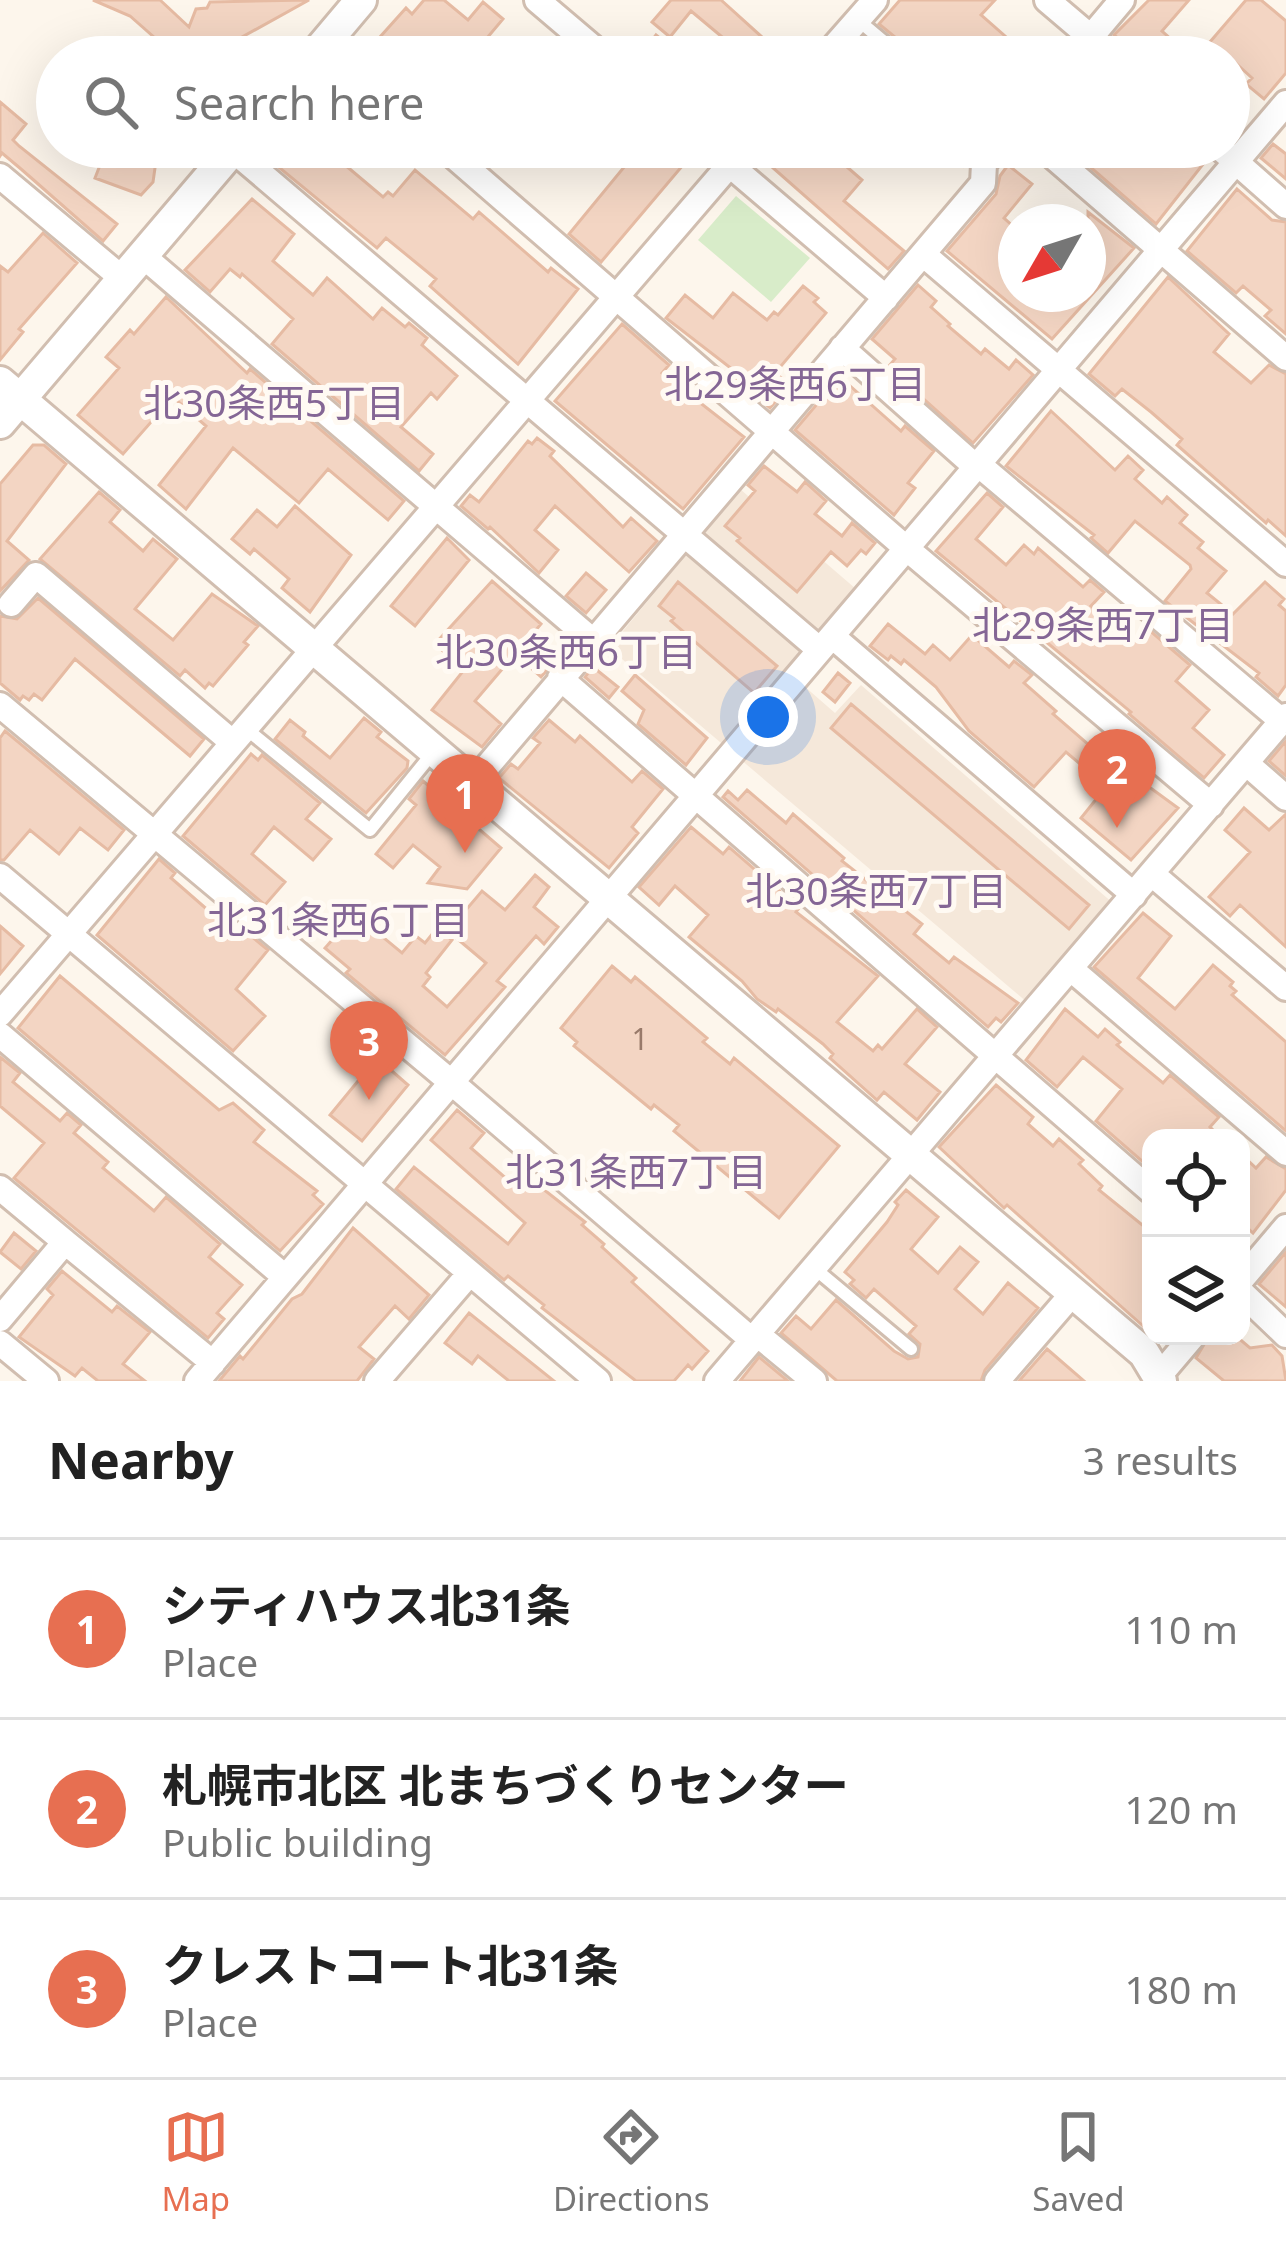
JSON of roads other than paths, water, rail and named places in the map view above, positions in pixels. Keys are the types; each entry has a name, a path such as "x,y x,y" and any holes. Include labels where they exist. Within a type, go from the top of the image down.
{"street":[{"path":"336,36 361,0"},
{"path":"537,0 579,36"},
{"path":"1047,0 1074,36"},
{"path":"1091,36 1122,0"},
{"path":"842,36 865,7"},
{"path":"1250,135 1286,104"},
{"path":"218,168 7,402 314,645 1144,1353 1160,1378 1186,1345"},
{"path":"256,168 683,535 826,643 1134,895"},
{"path":"467,168 1211,805"},
{"path":"0,1014 727,168"},
{"path":"750,168 886,298"},
{"path":"474,782 982,183 984,168"},
{"path":"1066,168 1286,358"},
{"path":"0,1188 205,1372 1161,250 1218,168"},
{"path":"1244,168 1286,206"},
{"path":"0,176 133,267 434,506 592,640"},
{"path":"923,254 1286,564"},
{"path":"717,1381 1284,719 842,348"},
{"path":"11,604 36,575 238,734"},
{"path":"560,678 1142,1183"},
{"path":"0,705 754,1337 814,1381"},
{"path":"1246,763 1286,798"},
{"path":"1152,874 1286,988"},
{"path":"0,876 598,1381"},
{"path":"1071,969 1286,1153"},
{"path":"0,1035 285,1277"},
{"path":"1250,1270 1286,1227"},
{"path":"0,1319 65,1242"},
{"path":"377,1381 470,1273"},
{"path":"1250,1289 1286,1335"},
{"path":"998,1381 1072,1294"},
{"path":"0,1343 46,1381"}],"lane":[{"path":"865,7 886,36"},
{"path":"238,734 370,830 436,749"},
{"path":"814,1268 911,1349"}],"place":[{"name":"札幌市北区 北まちづくりセンター","path":"1117,828"},
{"name":"シティハウス北31条","path":"465,853"},
{"name":"クレストコート北31条","path":"369,1100"}],"district":[{"name":"北29条西6丁目","path":"795,384"},
{"name":"北30条西5丁目","path":"274,403"},
{"name":"北29条西7丁目","path":"1103,625"},
{"name":"北30条西6丁目","path":"566,652"},
{"name":"北30条西7丁目","path":"876,891"},
{"name":"北31条西6丁目","path":"338,920"},
{"name":"北31条西7丁目","path":"636,1172"}]}
